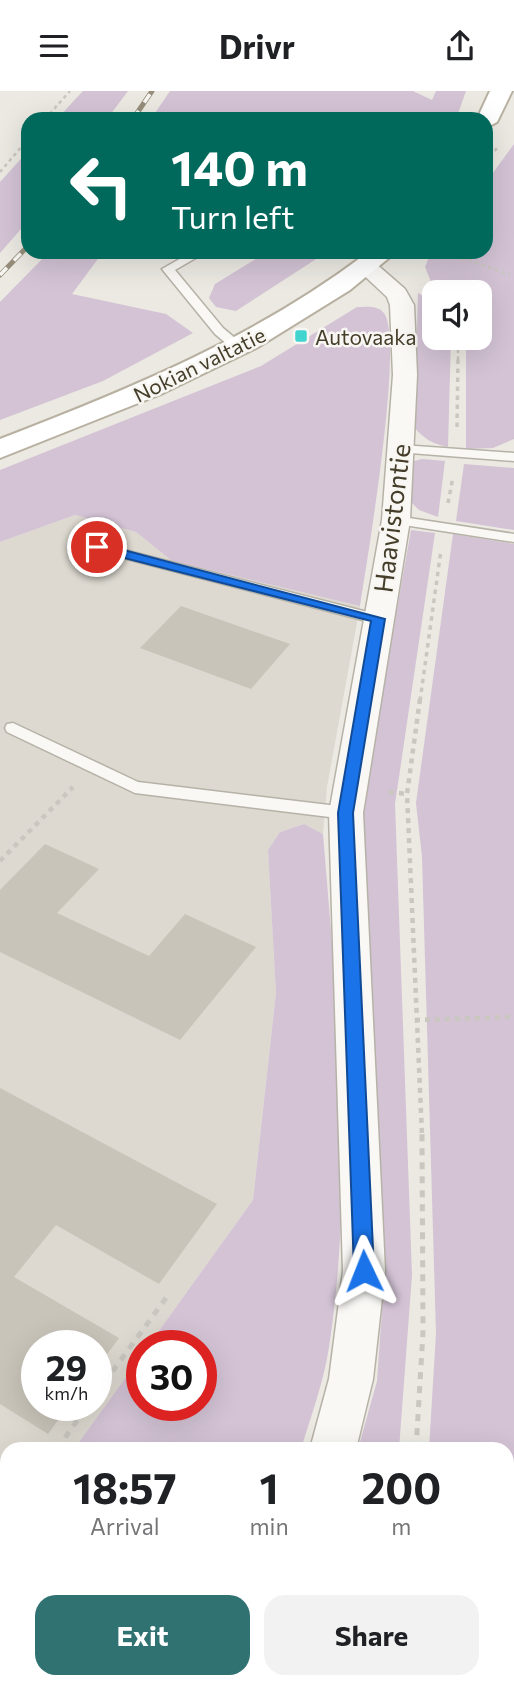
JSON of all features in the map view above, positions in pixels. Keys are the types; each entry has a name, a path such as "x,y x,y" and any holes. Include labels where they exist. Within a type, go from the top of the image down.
{"main road":[{"path":"491,112 501,91"},
{"name":"Nokian valtatie","path":"0,449 115,405 195,370 238,347 375,259"}],"street":[{"name":"Haavistontie","path":"335,1442 351,1379 364,1271 346,813 396,520 405,375 402,305 375,259"}],"lane":[{"path":"187,259 168,269 219,331 238,347"},
{"path":"402,449 514,457"},
{"path":"396,520 514,538"},
{"path":"97,547 378,619"},
{"path":"13,728 135,787 346,813"}],"path":[{"path":"51,112 70,91"},
{"path":"0,172 21,147"},
{"path":"493,153 496,149"},
{"path":"416,264 418,259"},
{"path":"462,259 510,275"},
{"path":"416,1442 423,1332 424,1186 407,794 432,629 443,527 457,455 458,350"},
{"path":"0,861 92,766"},
{"path":"415,1020 514,1017"},
{"path":"112,1372 166,1298"},
{"path":"62,1442 77,1421"}],"shaded area":[{"path":"83,91 128,91 112,112 64,112"},
{"path":"170,91 413,91 432,100 436,91 466,91 458,112 156,112"},
{"path":"514,144 514,439 493,448 466,449 466,350 492,350 492,280 430,280 425,267 428,259 493,259 493,173"},
{"path":"21,159 21,229 0,253 0,182"},
{"path":"42,259 98,259 72,294 166,314 193,333 103,381 0,420 0,302"},
{"path":"256,259 316,259 236,311 216,307 209,298 215,284"},
{"path":"418,293 422,295 422,350 451,350 448,447 429,440 414,427"},
{"path":"357,307 374,307 383,312 389,329 390,361 376,501 360,606 172,561 136,532 75,515 0,542 0,470 261,366"},
{"path":"414,461 445,461 438,517 419,510 411,502"},
{"path":"464,464 514,468 514,530 456,521"},
{"path":"75,515 136,532 172,561 360,606 327,787 323,834 304,824 280,832 268,850 276,993 253,1200 160,1330 126,1330 126,1377 112,1396 112,1330 21,1330 21,1421 94,1421 79,1442 0,1442 0,542"},
{"path":"411,530 435,533 395,804 412,1275 400,1442 360,1442 377,1381 385,1268 363,801"},
{"path":"453,534 514,544 514,1442 429,1442 436,1333 422,857 416,803"},
{"path":"304,824 323,834 338,1026 342,1155 337,1283 327,1360 303,1442 79,1442 94,1421 112,1421 112,1396 126,1377 126,1421 217,1421 217,1330 160,1330 253,1200 276,993 268,850 280,832"}],"building":[{"path":"181,606 290,644 251,689 140,648"},
{"path":"45,844 99,869 57,913 149,956 185,914 256,947 180,1040 0,952 0,890"},
{"path":"0,1088 217,1204 159,1284 56,1225 14,1277 105,1330 21,1330 21,1417 0,1404"},
{"path":"112,1334 119,1338 112,1347"},
{"path":"27,1421 57,1421 48,1434"}],"railway":[{"path":"138,112 152,91"},
{"path":"0,275 21,253"}],"place":[{"name":"Autovaaka","path":"301,336"}],"route":[{"path":"97,547 378,619 346,813 364,1271"}]}
